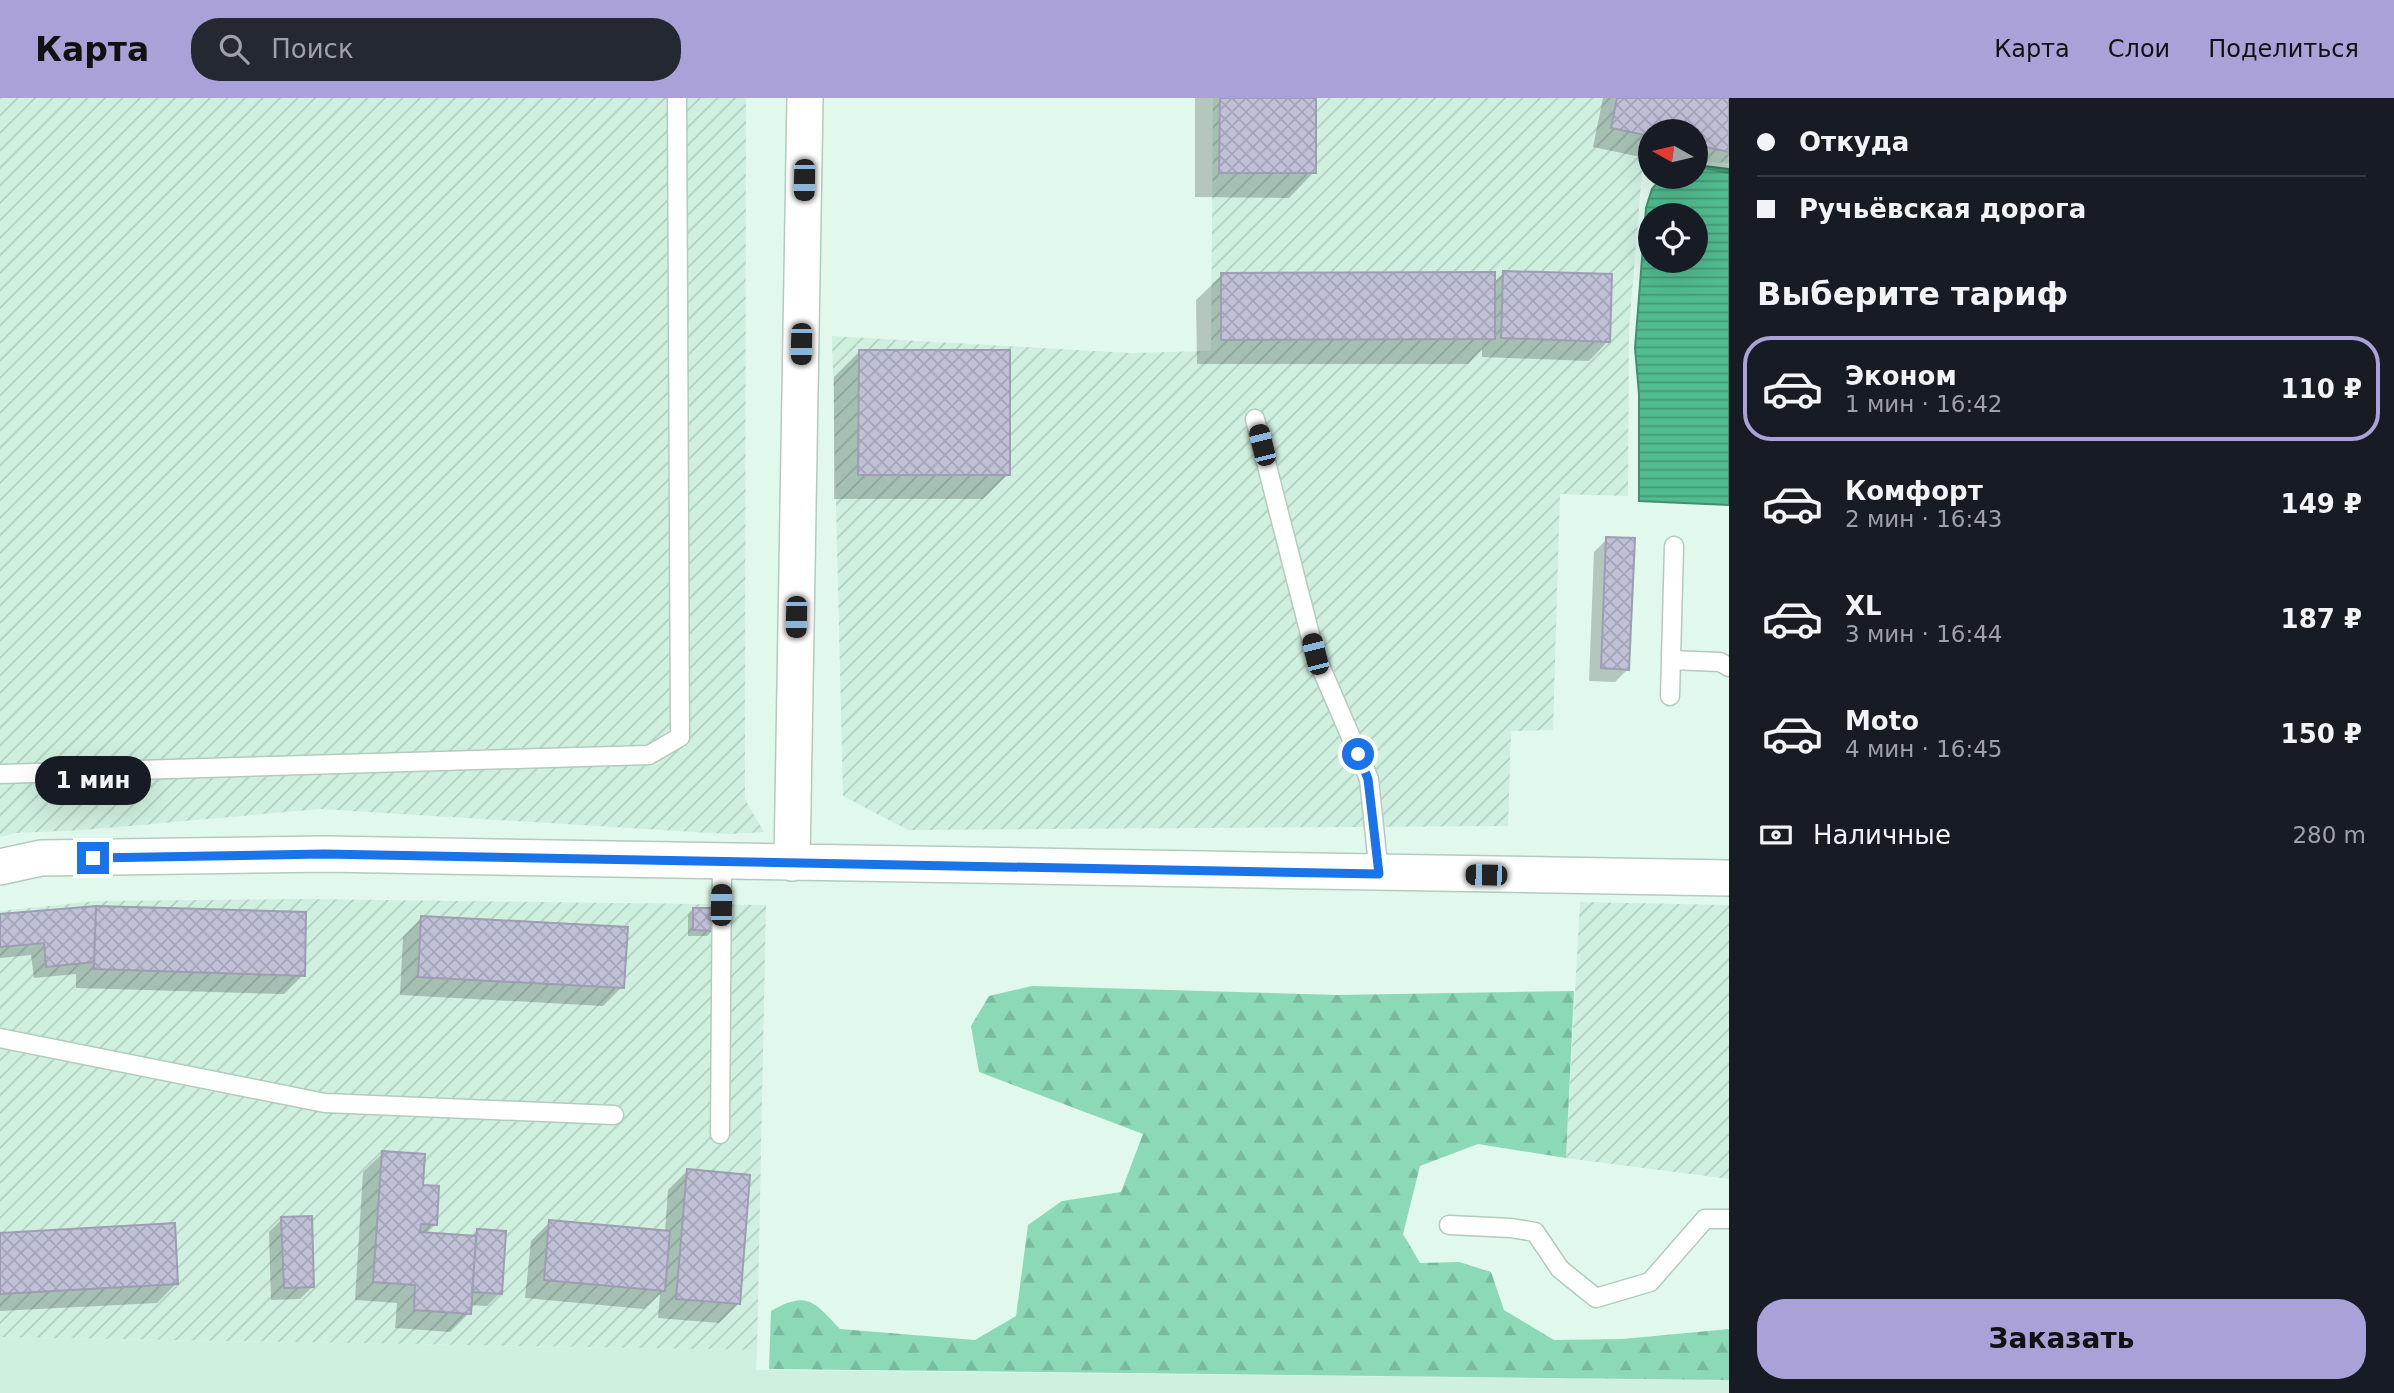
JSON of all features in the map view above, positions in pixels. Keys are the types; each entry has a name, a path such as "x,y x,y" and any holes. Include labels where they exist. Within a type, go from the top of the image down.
{"street":[{"path":"792,863 805,98"},
{"path":"0,867 41,858 324,854 1729,878"}],"lane":[{"path":"0,774 649,755 680,737 677,98"},
{"path":"1255,419 1315,654 1368,779 1379,874"},
{"path":"1670,696 1674,546"},
{"path":"1671,660 1720,662 1729,667"},
{"path":"720,1134 722,860"},
{"path":"0,1038 325,1103 614,1115"},
{"path":"1450,1226 1511,1228 1535,1232 1560,1269 1596,1298 1650,1282 1705,1219 1729,1219"}],"shaded area":[{"path":"0,98 746,98 745,799 764,832 728,834 320,809 84,830 16,833 0,837"},
{"path":"1213,98 1729,98 1729,163 1708,162 1708,119 1638,119 1638,189 1641,189 1629,329 1628,496 1560,494 1553,730 1511,731 1508,826 908,830 843,796 832,336 1129,353 1211,351"},
{"path":"1708,166 1729,169 1729,505 1639,501 1639,394 1635,348 1641,273 1708,273 1708,203 1648,203 1652,189 1708,189"},
{"path":"310,899 766,905 757,1350 0,1337 0,911 97,901"},
{"path":"1580,902 1729,905 1729,1179 1566,1158"},
{"path":"0,1337 757,1350 756,1370 1729,1380 1729,1393 0,1393"}],"green space":[{"path":"1032,986 1338,995 1574,991 1566,1158 1478,1144 1420,1166 1403,1234 1420,1263 1459,1262 1491,1272 1504,1310 1554,1340 1623,1339 1729,1329 1729,1380 769,1369 771,1311 794,1301 810,1302 840,1329 975,1340 1016,1316 1028,1225 1062,1201 1121,1192 1143,1134 979,1072 971,1026 989,996"}],"building":[{"path":"1220,98 1316,98 1316,173 1219,173"},
{"path":"1617,98 1729,98 1729,152 1708,148 1708,119 1638,119 1638,134 1611,128"},
{"path":"1503,271 1612,274 1610,342 1501,338"},
{"path":"1495,272 1495,339 1221,340 1221,273"},
{"path":"859,350 1010,350 1010,475 858,475"},
{"path":"1606,537 1635,538 1629,670 1601,668"},
{"path":"96,906 94,962 46,967 44,943 0,947 0,914"},
{"path":"96,906 306,912 305,976 94,969"},
{"path":"693,908 716,908 715,931 693,930"},
{"path":"421,916 628,927 624,988 418,977"},
{"path":"382,1151 425,1154 423,1185 439,1186 437,1225 421,1224 420,1232 476,1236 471,1314 414,1310 415,1285 373,1282"},
{"path":"687,1169 750,1175 740,1304 676,1299"},
{"path":"312,1216 314,1287 284,1288 281,1217"},
{"path":"549,1220 670,1231 665,1291 544,1280"},
{"path":"175,1223 178,1284 0,1294 0,1233"},
{"path":"477,1229 506,1231 502,1294 472,1292"}],"route":[{"path":"93,858 324,854 1379,874 1368,779 1358,754"}]}
